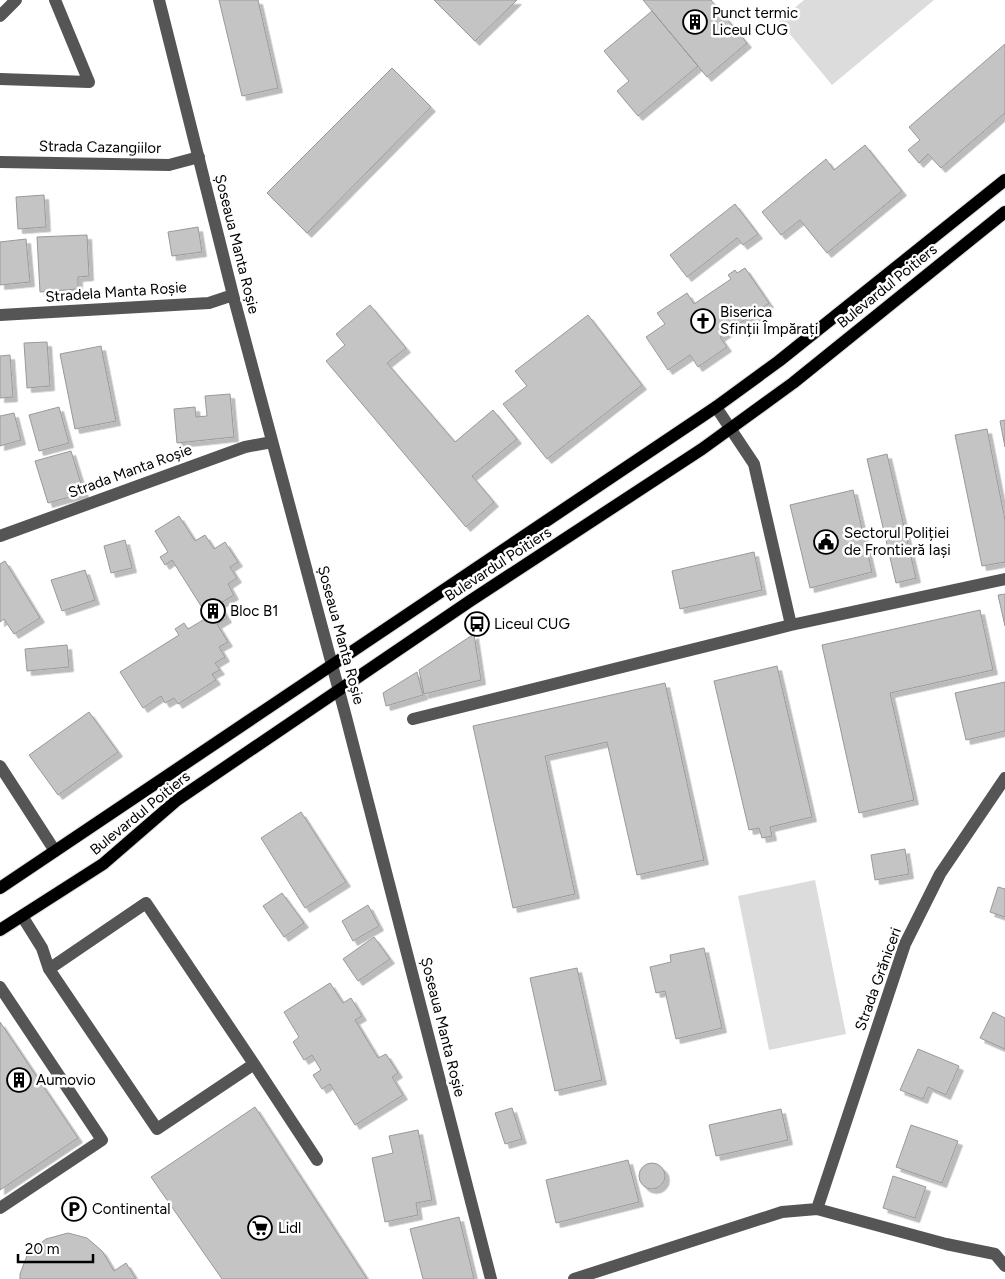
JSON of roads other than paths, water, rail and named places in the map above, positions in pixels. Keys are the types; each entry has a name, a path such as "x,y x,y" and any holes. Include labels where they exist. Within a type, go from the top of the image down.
{"main road":[{"name":"Bulevardul Poitiers","path":"0,888 716,408 779,361 1005,180"},
{"name":"Bulevardul Poitiers","path":"0,930 102,864 177,800 470,601 730,429 794,383 1005,212"}],"street":[{"path":"0,16 16,0"},
{"path":"0,78 89,82 55,0"},
{"name":"Șoseaua Manta Roșie","path":"159,0 233,296 339,691 491,1279"},
{"name":"Strada Cazangiilor","path":"0,162 168,165 199,157"},
{"name":"Stradela Manta Roșie","path":"0,315 209,302 233,296"},
{"path":"716,408 754,464 791,625"},
{"name":"Strada Manta Roșie","path":"0,536 245,447 272,442"},
{"path":"413,719 791,625 1005,579"},
{"path":"0,766 55,851"},
{"name":"Strada Grăniceri","path":"817,1208 905,944 940,874 1005,778"},
{"path":"49,969 146,903 317,1160"},
{"path":"22,916 42,948 49,969 157,1129 254,1064"},
{"path":"0,987 102,1140 0,1208"},
{"path":"574,1279 782,1212 817,1208 946,1244 996,1254 1005,1266"}],"place":[{"name":"Punct termic Liceul CUG","path":"695,22"},
{"name":"Biserica Sfinții Împărați","path":"703,321"},
{"name":"Sectorul Poliției de Frontieră Iași","path":"826,542"},
{"name":"Bloc B1","path":"213,611"},
{"name":"Liceul CUG","path":"477,624"},
{"name":"Aumovio","path":"19,1080"},
{"name":"Continental","path":"74,1209"},
{"name":"Lidl","path":"260,1228"}]}
